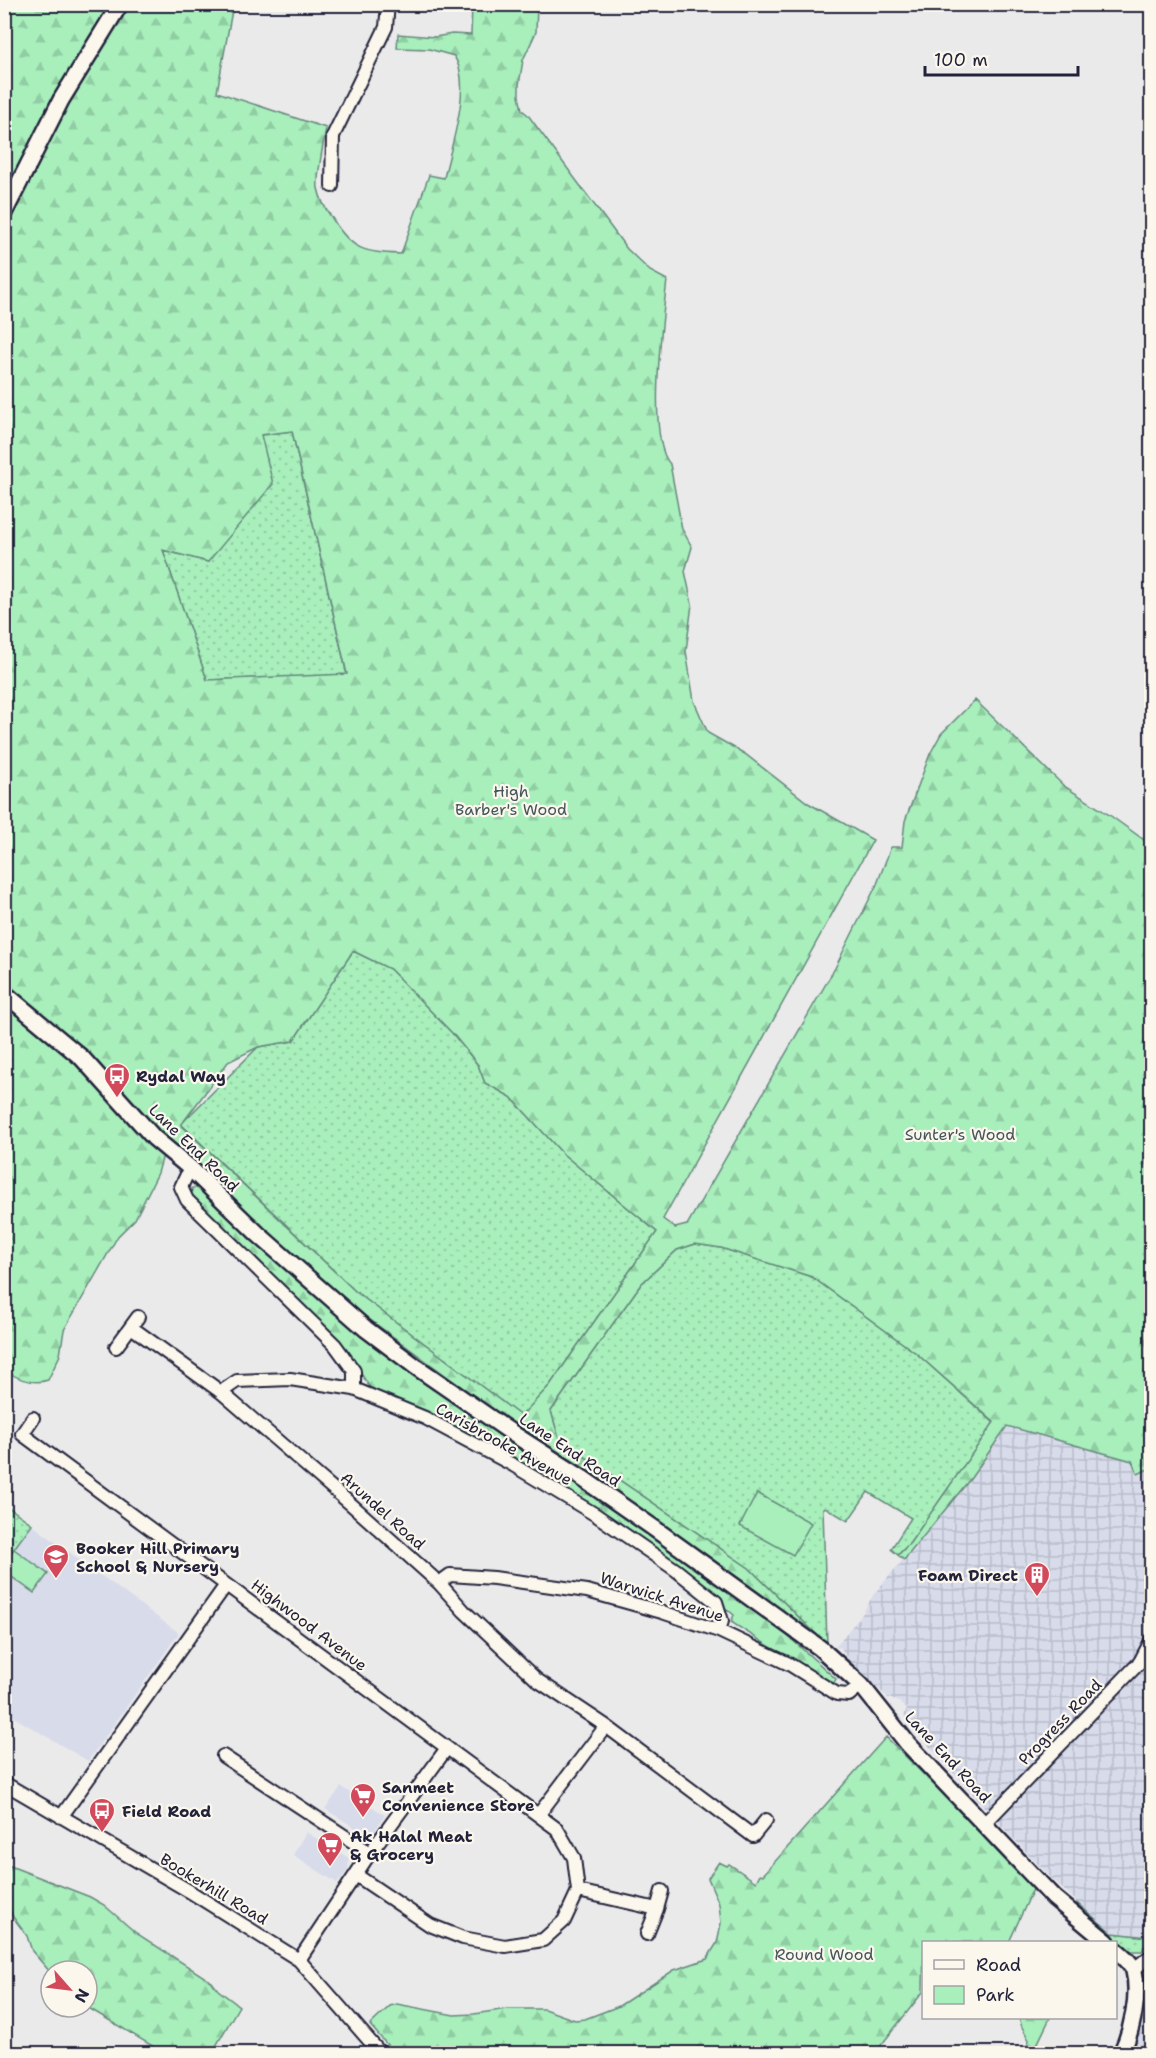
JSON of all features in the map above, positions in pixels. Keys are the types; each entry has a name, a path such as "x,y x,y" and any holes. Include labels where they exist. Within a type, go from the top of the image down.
{"street":[{"path":"4,213 62,100 120,4"},
{"path":"332,186 333,136 386,27 387,4"},
{"name":"Lane End Road","path":"4,993 81,1058 154,1138 190,1168 258,1234 366,1329 442,1385 582,1478 820,1648 861,1685 908,1744 1054,1898 1106,1941"},
{"path":"190,1168 181,1187 187,1200 334,1345 354,1371 354,1389"},
{"name":"Arundel Road","path":"116,1347 134,1322 221,1392 439,1583 464,1611 537,1680 606,1726 753,1836 766,1820"},
{"name":"Carisbrooke Avenue","path":"221,1392 237,1381 290,1379 354,1389 425,1418 513,1465 596,1515 676,1570 716,1602 722,1621 719,1631"},
{"name":"Highwood Avenue","path":"33,1418 22,1434 557,1829 574,1858 578,1891"},
{"name":"Warwick Avenue","path":"439,1583 450,1575 494,1578 587,1591 719,1631 789,1664 837,1694 849,1695 861,1685"},
{"path":"61,1818 226,1585"},
{"name":"Progress Road","path":"985,1823 1140,1662 1152,1639"},
{"path":"539,1814 606,1726"},
{"path":"299,1960 370,1853 447,1748"},
{"path":"223,1756 370,1853"},
{"name":"Bookerhill Road","path":"4,1783 189,1891 299,1960 380,2053"},
{"path":"357,1875 430,1925 463,1938 505,1946 543,1940 564,1921 578,1891 657,1909"},
{"path":"647,1934 662,1891"},
{"path":"1117,1951 1134,1969 1134,2011 1131,2028 1121,2054"},
{"path":"1134,1969 1152,1954"}],"shaded area":[{"path":"1016,1413 1151,1452 1152,1930 1148,1937 1112,1933 1055,1882 921,1737 904,1715 907,1709 899,1702 888,1698 848,1660 841,1648 835,1647 862,1614 874,1594 971,1478"},
{"name":"Booker Hill Primary School & Nursery","path":"4,1504 179,1633 88,1761 5,1712"},
{"path":"341,1787 385,1815 372,1835 362,1832 325,1809"},
{"path":"306,1832 349,1858 348,1870 337,1883 293,1855"},
{"path":"1151,2001 1151,2053 1132,2053"}],"green space":[{"path":"5,5 111,5 5,203"},
{"name":"High Barber's Wood","path":"130,5 233,5 217,92 326,128 318,188 328,211 339,229 360,248 401,254 429,175 444,178 459,116 461,83 459,68 454,56 429,49 397,48 398,34 435,37 452,34 471,35 472,5 537,5 536,32 523,60 519,85 522,110 627,249 650,271 667,280 657,404 663,450 670,464 682,529 692,547 685,571 692,604 686,651 694,701 708,733 745,754 808,803 873,840 663,1219 675,1228 687,1225 835,968 877,884 891,847 902,847 905,821 930,754 941,734 975,700 1064,786 1151,845 1151,1471 1148,1469 1138,1474 1132,1461 1007,1426 971,1478 904,1560 898,1555 910,1543 994,1422 916,1353 812,1277 721,1248 695,1244 677,1250 641,1284 551,1411 559,1439 749,1568 821,1639 819,1646 628,1503 512,1424 365,1316 146,1124 5,987 4,225 54,128 113,26","holes":["292,431 347,674 207,680 163,550 208,562 273,484 261,435","353,951 390,969 453,1034 478,1065 485,1083 511,1097 563,1154 657,1232 550,1385 521,1416 356,1292 181,1125 228,1062 258,1047 293,1041"]},
{"path":"292,431 347,675 207,680 163,550 208,562 260,435"},
{"path":"353,951 390,969 453,1034 478,1065 485,1083 511,1097 563,1154 657,1232 550,1385 521,1417 356,1292 181,1124 258,1047 293,1041"},
{"path":"4,997 79,1062 163,1155 158,1173 135,1219 118,1236 64,1330 60,1355 48,1380 37,1382 6,1371"},
{"path":"192,1188 200,1188 283,1266 370,1337 744,1597 836,1679 832,1686 731,1622 734,1615 656,1552 372,1391 362,1375 324,1330 191,1197"},
{"path":"695,1244 721,1248 812,1277 916,1353 994,1423 910,1543 898,1555 891,1549 911,1518 868,1492 848,1521 825,1507 823,1508 827,1645 749,1568 559,1439 551,1411 641,1284 677,1250"},
{"path":"757,1493 811,1523 793,1555 740,1526"},
{"path":"4,1504 32,1524 5,1561 4,1561"},
{"path":"14,1549 48,1574 34,1593 5,1572 5,1561"},
{"name":"Round Wood","path":"886,1737 1035,1885 1009,1941 922,1941 922,1993 875,2053 436,2054 413,2049 405,2053 394,2053 370,2025 390,2006 397,2004 454,2015 507,2009 544,2009 575,2020 585,2019 619,2006 674,1970 707,1959 717,1943 721,1923 719,1904 708,1878 719,1862 727,1866 729,1864 756,1882 760,1874 763,1875"},
{"path":"5,1864 90,1897 104,1905 136,1933 212,1982 218,1990 239,2006 212,2053 164,2053 99,2014 99,1959 39,1959 32,1951 27,1936 13,1917 5,1899"},
{"path":"1077,1903 1112,1933 1148,1937 1148,1942 1142,1951 1123,1949"},
{"path":"1019,2019 1050,2019 1033,2053 1025,2053 1029,2040"}],"place":[{"name":"Rydal Way","path":"117,1099"},
{"name":"Booker Hill Primary School & Nursery","path":"56,1580"},
{"name":"Foam Direct","path":"1037,1598"},
{"name":"Sanmeet Convenience Store","path":"363,1819"},
{"name":"Field Road","path":"102,1834"},
{"name":"Ak Halal Meat & Grocery","path":"330,1868"}],"park label":[{"name":"Sunter's Wood","path":"960,1134"}]}
